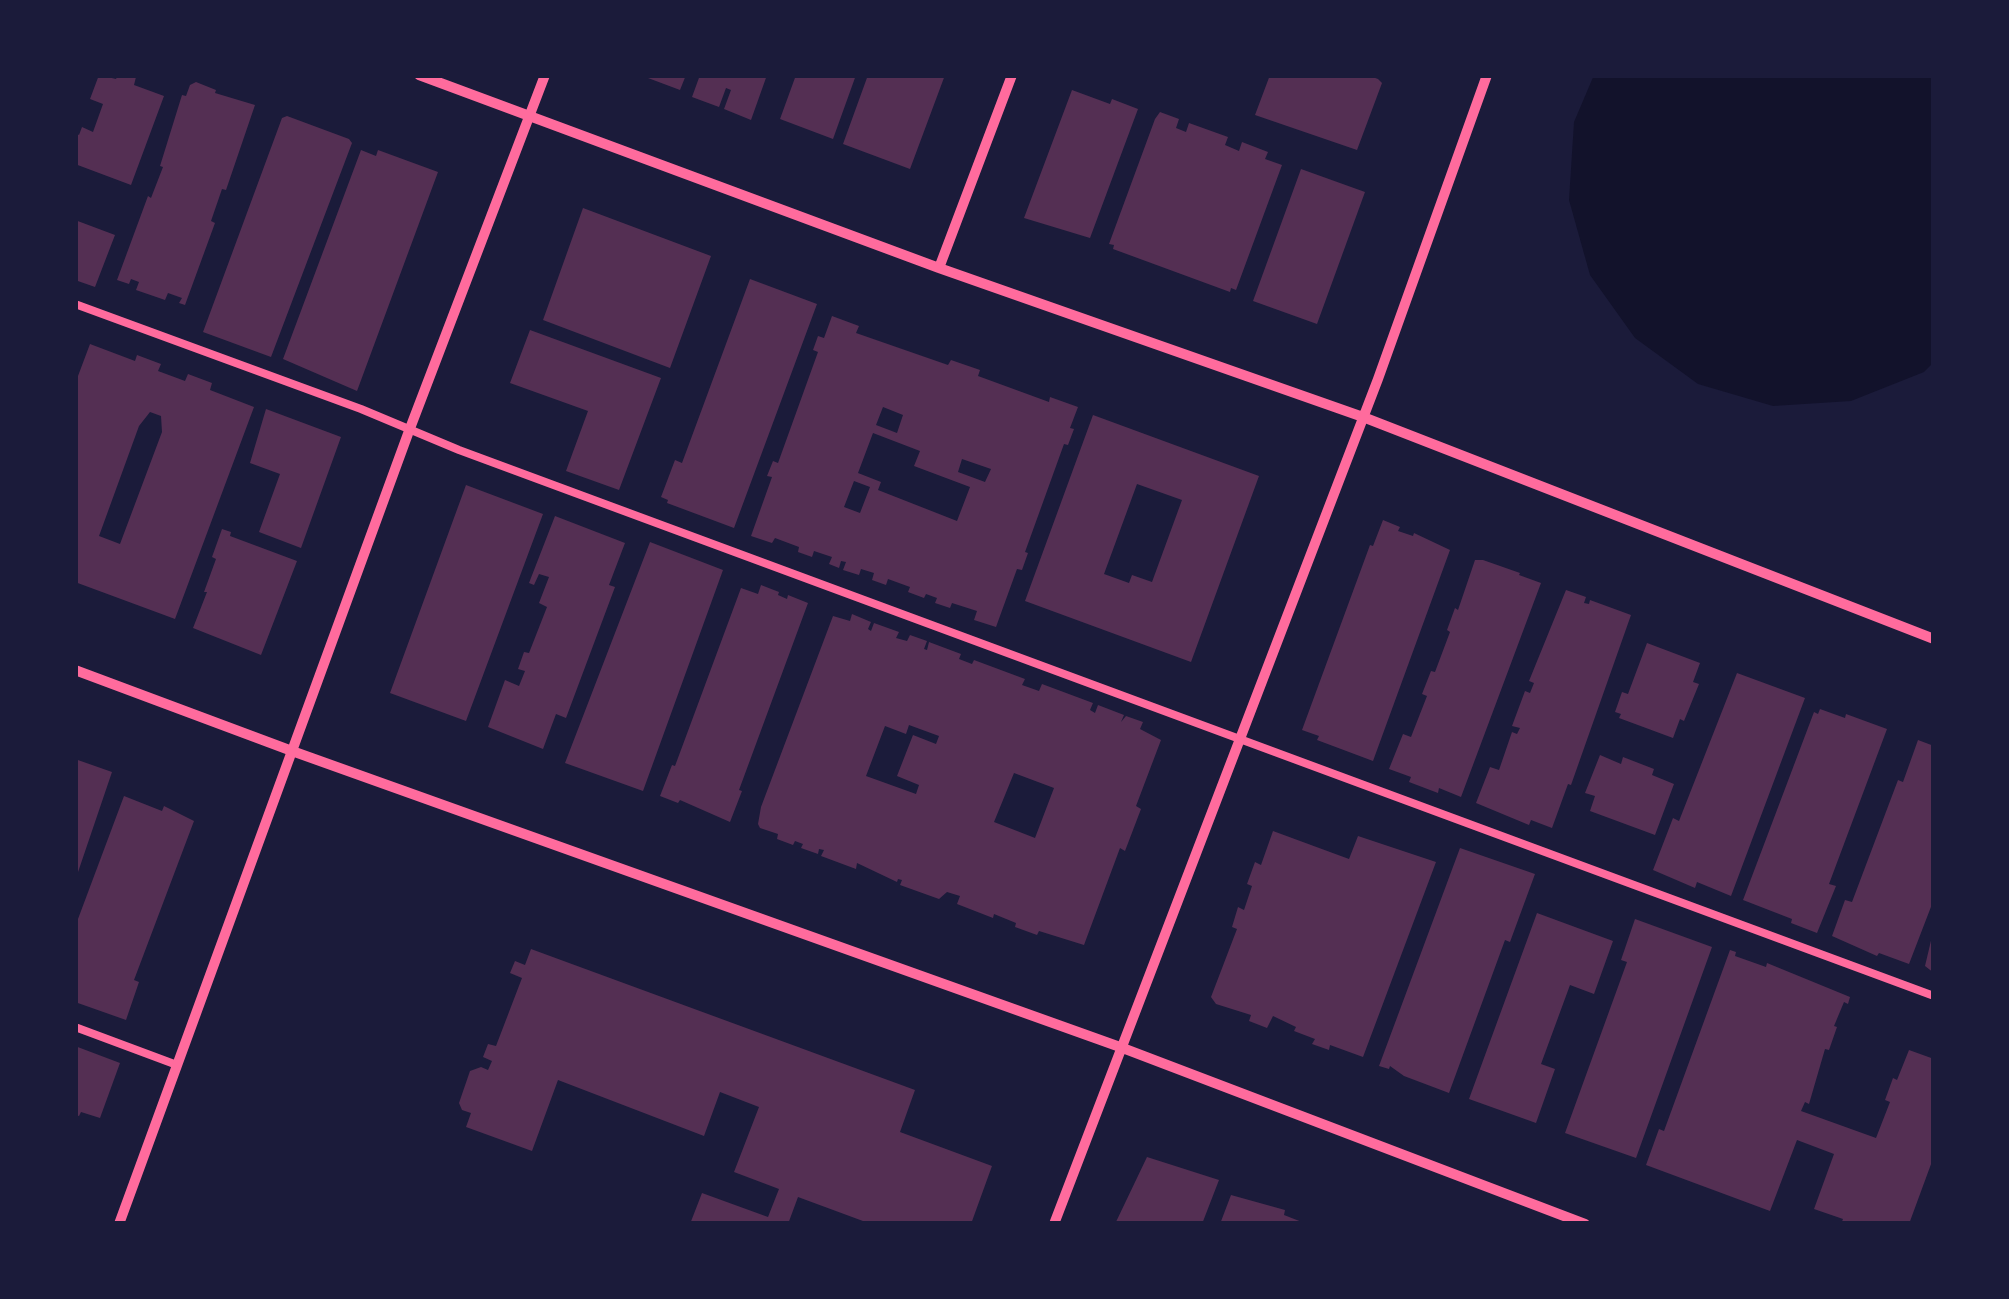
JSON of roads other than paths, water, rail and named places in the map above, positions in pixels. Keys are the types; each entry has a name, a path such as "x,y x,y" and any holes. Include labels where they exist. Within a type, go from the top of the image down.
{"street":[{"path":"420,75 939,268 1363,417 1934,640"},
{"path":"119,1224 409,431 545,75"},
{"path":"939,268 1012,75"},
{"path":"1054,1224 1363,417 1487,75"},
{"path":"75,670 1120,1047 1585,1224"}],"lane":[{"path":"75,304 1934,996"},
{"path":"75,1027 178,1065"}]}
